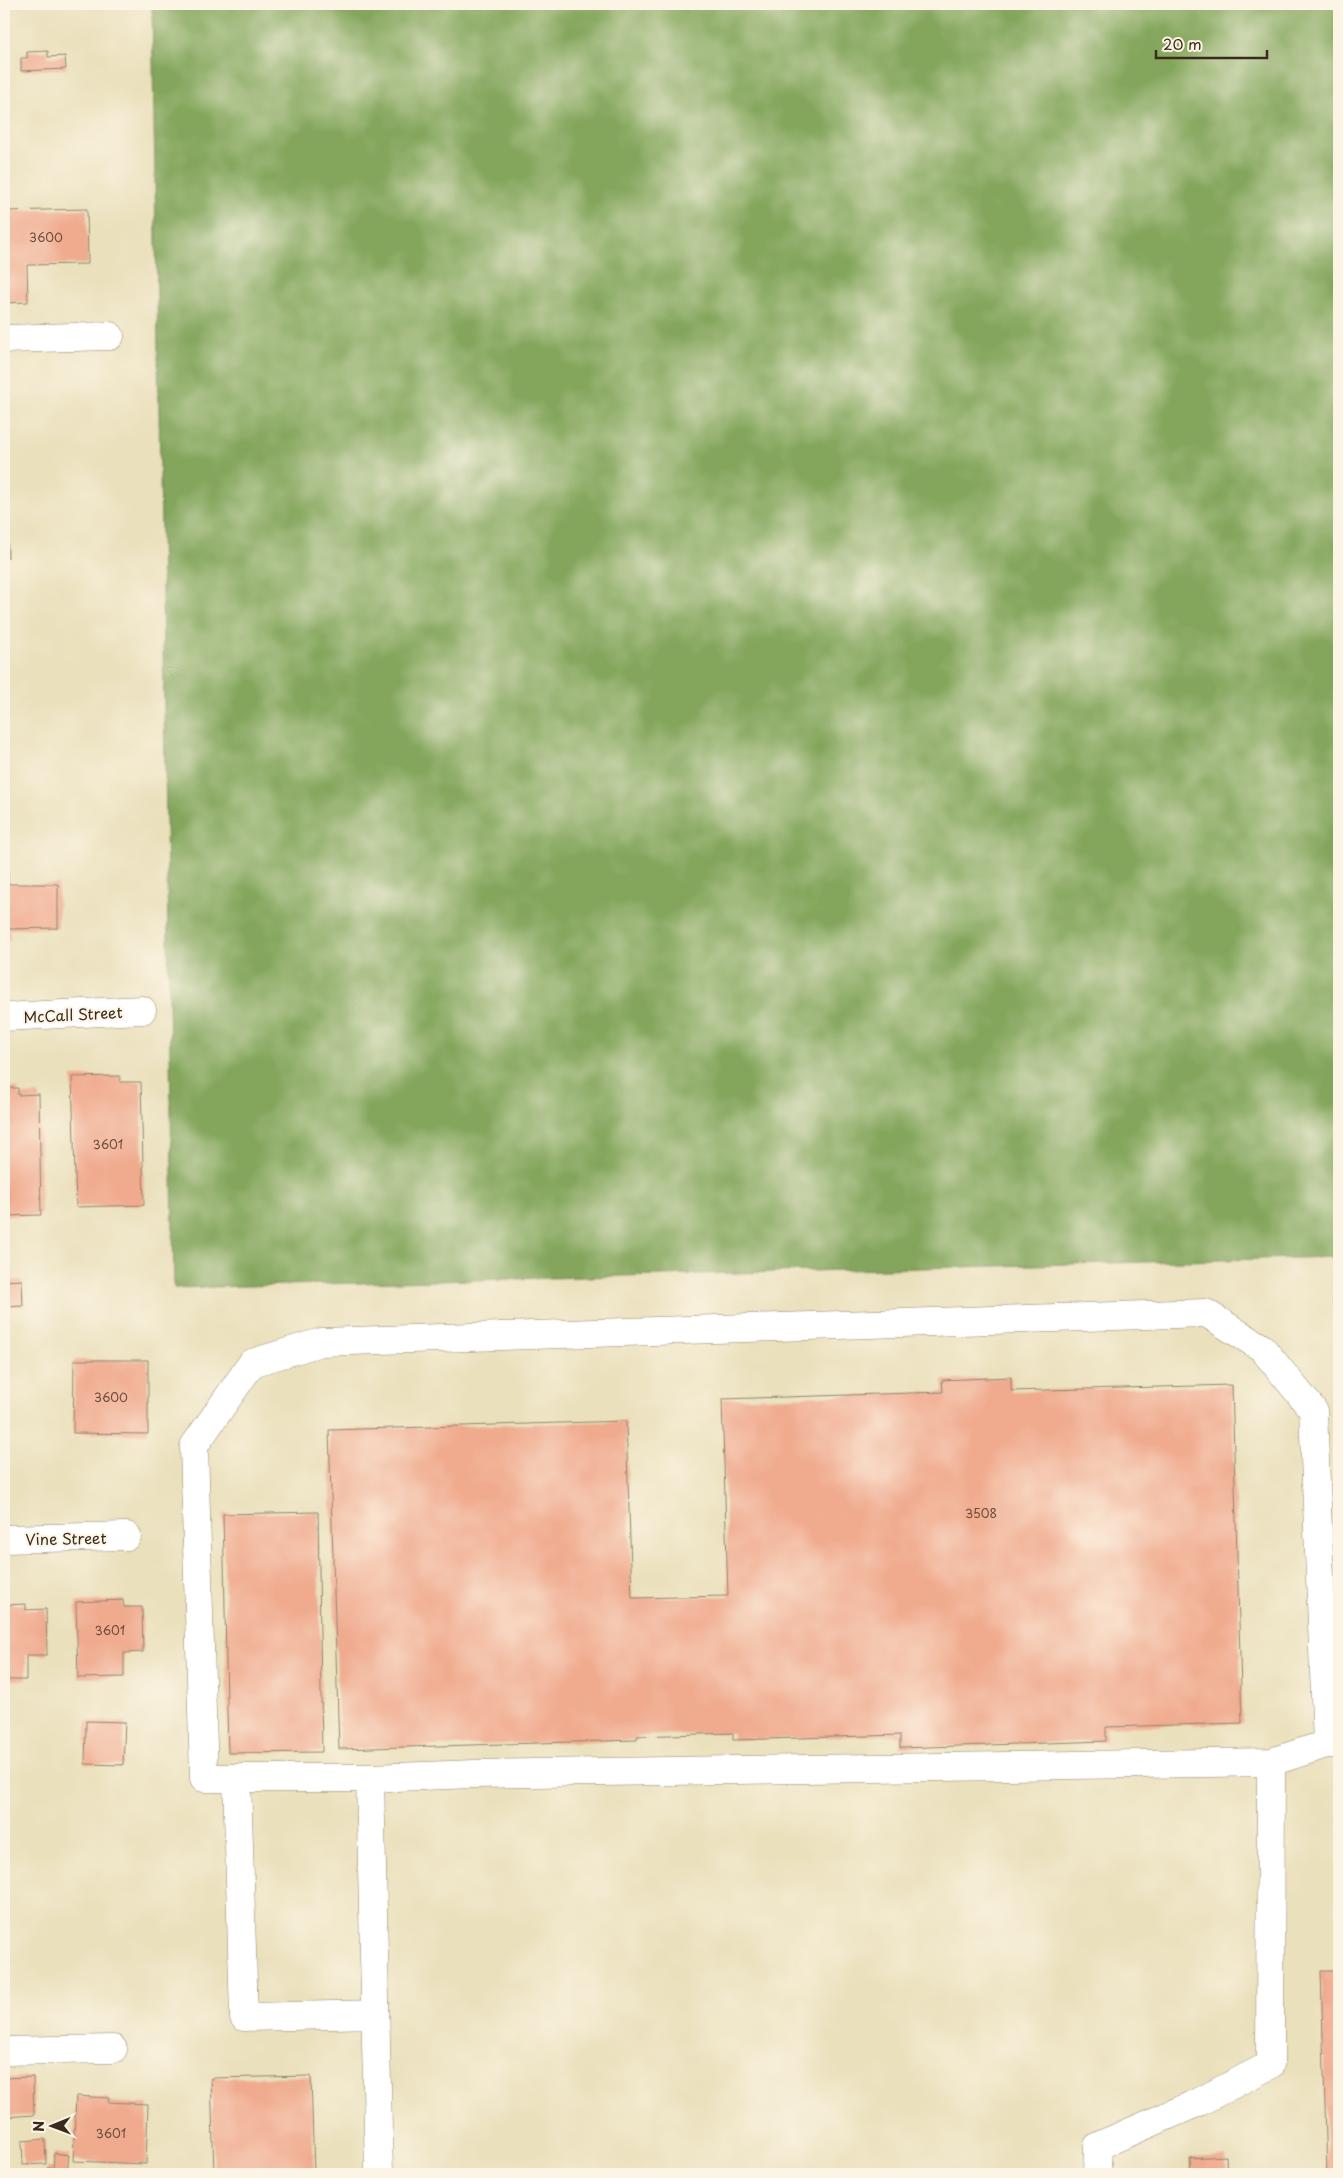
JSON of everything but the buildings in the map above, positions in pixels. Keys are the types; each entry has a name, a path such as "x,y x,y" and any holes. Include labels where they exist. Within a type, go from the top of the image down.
{"street":[{"path":"4,339 110,336"},
{"name":"McCall Street","path":"4,1017 142,1010"},
{"path":"1206,1313 1262,1348 1312,1410 1333,1744 1271,1762 474,1774 370,1778 204,1778 194,1446 252,1364 320,1342 1206,1313"},
{"name":"Vine Street","path":"4,1539 128,1536"},
{"path":"1097,2174 1098,2146 1199,2102 1270,2065 1271,1762"},
{"path":"237,1778 244,2017 375,2014"},
{"path":"370,1778 379,2174"},
{"path":"4,2051 113,2049"}],"green space":[{"path":"152,4 1339,4 1339,1419 1333,1257 174,1288"}]}
